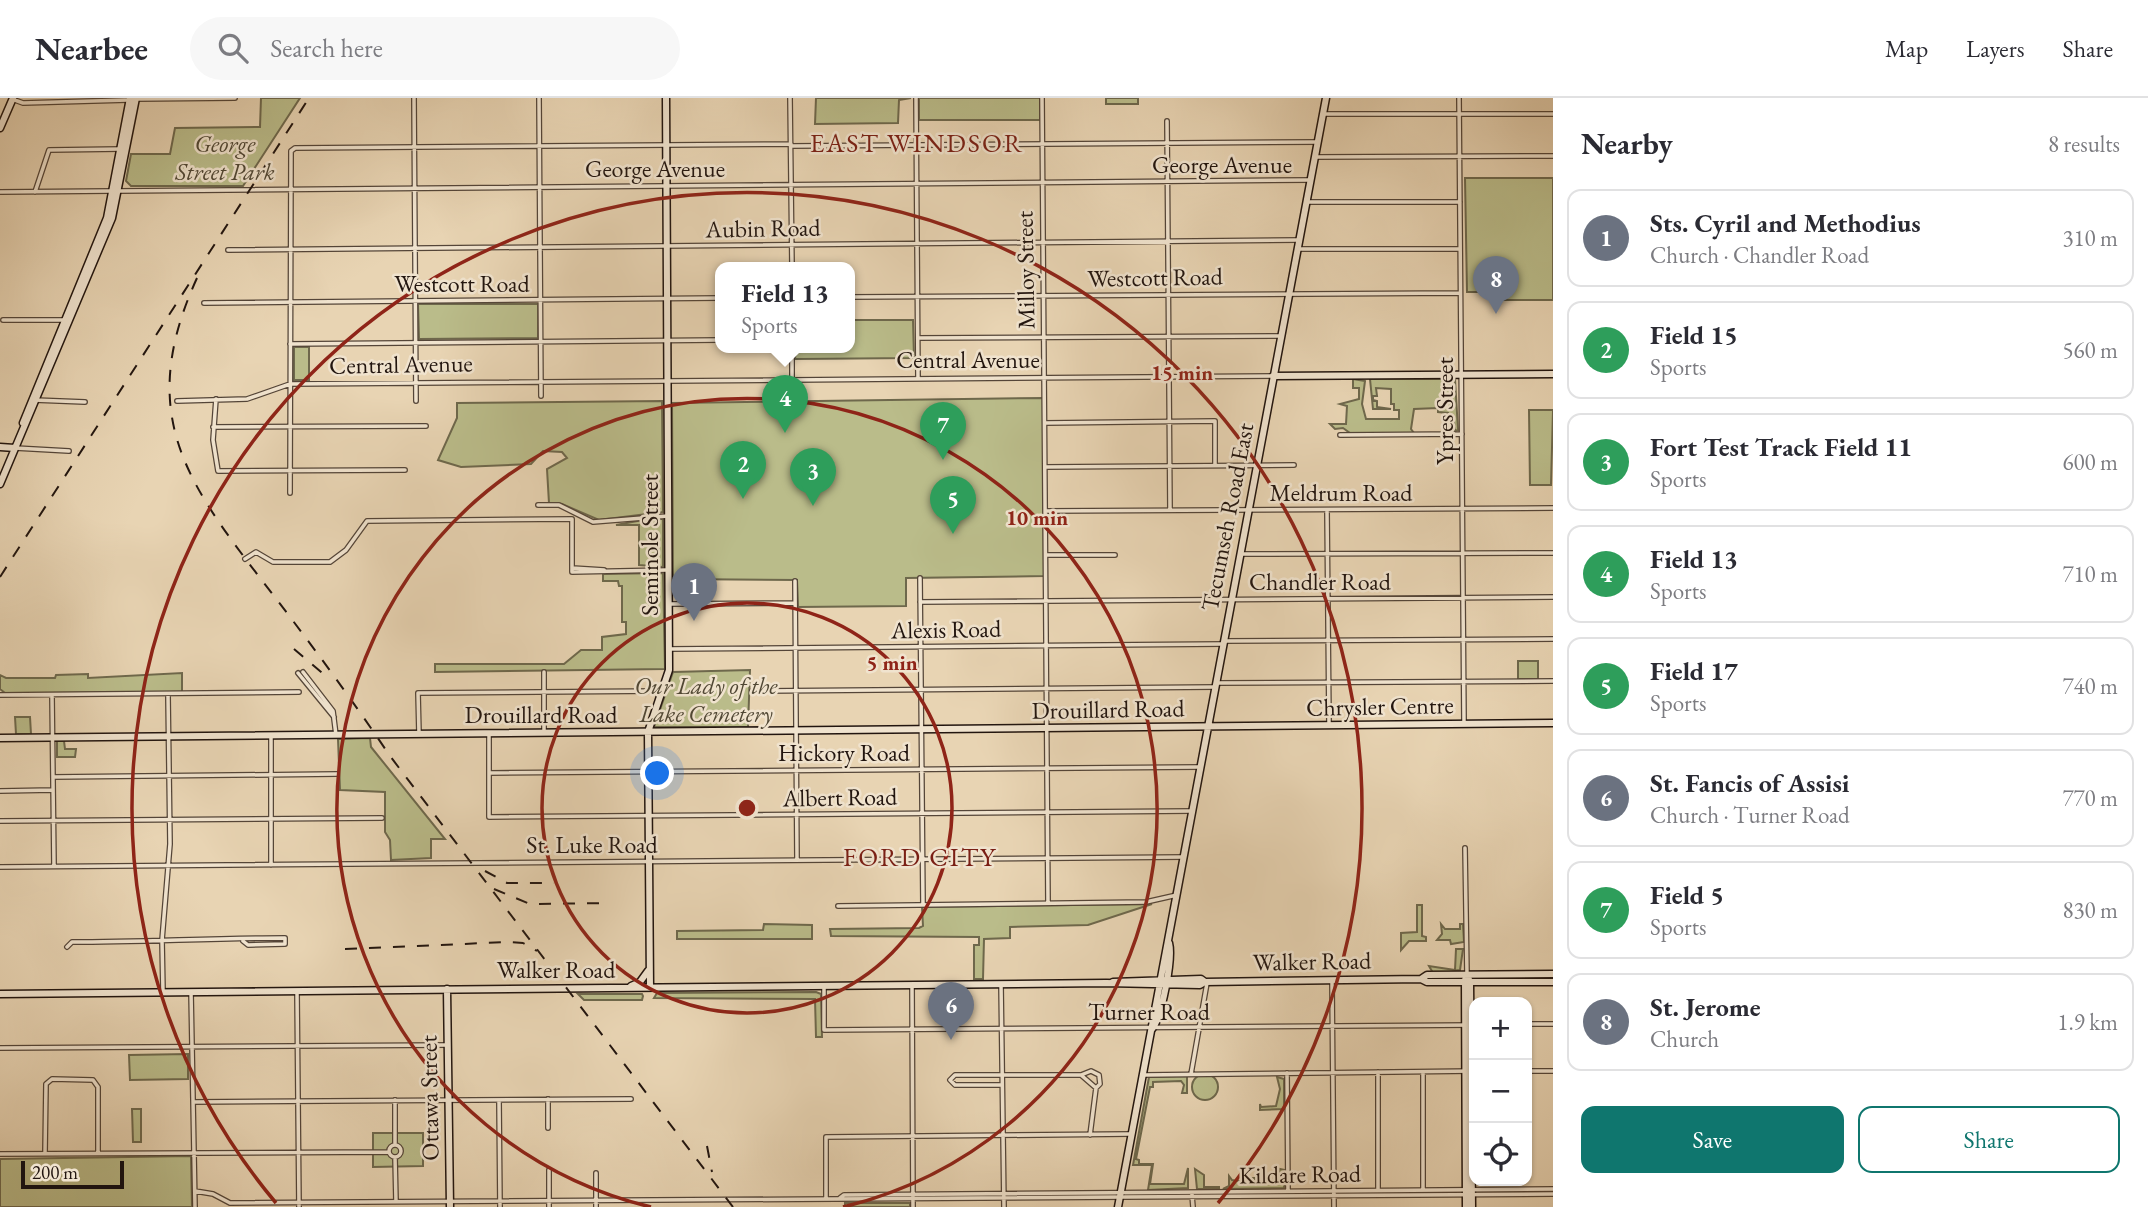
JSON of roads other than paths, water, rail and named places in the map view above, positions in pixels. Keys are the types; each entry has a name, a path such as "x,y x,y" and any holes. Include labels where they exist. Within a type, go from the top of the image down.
{"main road":[{"path":"0,128 14,98"},
{"path":"124,150 130,98"},
{"path":"0,484 113,218 116,191 136,98"},
{"name":"Seminole Street","path":"650,987 648,732 670,670 666,98"},
{"name":"Tecumseh Road East","path":"1118,1207 1326,98"},
{"name":"Central Avenue","path":"1273,376 1553,374"},
{"path":"0,447 15,448"},
{"name":"Chrysler Centre","path":"1208,727 1553,723"},
{"name":"Drouillard Road","path":"0,737 1208,727"},
{"name":"Tecumseh Road East","path":"1162,982 1169,965 1169,943"},
{"path":"626,987 640,982 649,965"},
{"path":"1140,985 1154,994 1158,1001 1180,982 1170,971 1169,965"},
{"name":"Walker Road","path":"1467,980 1553,974"},
{"name":"Walker Road","path":"0,994 1421,979 1553,982"},
{"path":"1467,980 1469,1025"},
{"name":"Walker Road","path":"1112,983 1140,985 1162,982"},
{"path":"447,1009 454,995 466,988"},
{"name":"Ottawa Street","path":"447,989 450,1204"},
{"path":"1466,1207 1469,1192 1470,1123"},
{"path":"1469,1192 1472,1207"}],"street":[{"path":"14,98 23,103 130,98 235,98"},
{"path":"414,98 416,401"},
{"path":"539,98 541,396"},
{"path":"790,98 792,262"},
{"path":"916,98 918,379"},
{"name":"Milloy Street","path":"1042,98 1048,903"},
{"name":"Ypres Street","path":"1459,98 1464,724"},
{"path":"1323,114 1553,114"},
{"path":"1167,121 1170,510"},
{"path":"290,493 289,155 295,148 1318,142"},
{"path":"35,192 49,150 124,150"},
{"name":"George Avenue","path":"1314,157 1553,156"},
{"name":"George Avenue","path":"0,192 1310,180"},
{"path":"1306,202 1460,202"},
{"name":"Aubin Road","path":"228,250 1299,240"},
{"path":"1297,249 1460,249"},
{"name":"Westcott Road","path":"855,297 1461,293"},
{"name":"Westcott Road","path":"204,303 715,298"},
{"path":"3,320 68,321"},
{"path":"918,338 1281,336"},
{"path":"290,344 715,340"},
{"path":"792,353 792,398"},
{"name":"Central Avenue","path":"177,401 247,399 290,384 1273,376"},
{"path":"216,398 213,427 214,464 218,471 404,470"},
{"path":"34,400 85,402"},
{"path":"1045,423 1215,421 1215,465"},
{"path":"213,427 426,426"},
{"path":"1340,435 1462,434"},
{"path":"15,448 69,451"},
{"path":"1045,467 1294,465"},
{"path":"538,505 559,505 593,522 668,516"},
{"name":"Meldrum Road","path":"1045,511 1553,508"},
{"path":"1327,510 1329,726"},
{"path":"245,559 256,552 273,562 330,562 346,550 367,521 572,519 572,568 599,568 606,571 668,570"},
{"path":"1240,554 1553,553"},
{"path":"1046,555 1115,555"},
{"path":"920,578 923,904"},
{"path":"795,581 797,860"},
{"name":"Chandler Road","path":"920,602 1553,597"},
{"path":"669,604 794,603"},
{"name":"Alexis Road","path":"669,649 1553,639"},
{"path":"544,672 544,733"},
{"path":"301,673 334,717 336,735"},
{"path":"752,691 1553,681"},
{"path":"419,734 418,693 663,691"},
{"path":"0,695 169,696 299,692"},
{"path":"52,696 54,866"},
{"path":"163,992 162,940 169,820 169,696"},
{"path":"489,734 489,773"},
{"path":"271,736 271,865"},
{"name":"Hickory Road","path":"489,773 1199,767"},
{"name":"Albert Road","path":"489,773 489,817 1192,811"},
{"path":"53,777 337,774"},
{"path":"0,791 53,790"},
{"path":"0,821 382,818"},
{"path":"1465,848 1467,980"},
{"name":"St. Luke Road","path":"0,867 1184,857"},
{"path":"838,906 1146,902 1177,895"},
{"path":"67,947 72,942 201,937 242,940 285,938 285,944 248,945 242,940"},
{"path":"1332,980 1334,1207"},
{"path":"1191,1074 1206,982"},
{"path":"1001,984 1004,1207"},
{"path":"912,985 914,1207"},
{"name":"Turner Road","path":"824,986 824,1030 1469,1025"},
{"path":"297,990 299,1205"},
{"path":"191,992 195,1207"},
{"path":"1532,1024 1553,1024"},
{"path":"0,1048 448,1045"},
{"path":"1002,1085 955,1085 950,1080 955,1075 1082,1075 1091,1071 1099,1075 1100,1084 1096,1088 1090,1135"},
{"path":"1143,1075 1469,1071"},
{"path":"1532,1071 1553,1071"},
{"path":"1378,1072 1378,1193"},
{"path":"1423,1072 1423,1193"},
{"path":"1287,1073 1288,1194"},
{"path":"1082,1075 1096,1088"},
{"path":"44,1153 46,1084 52,1079 83,1078 93,1080 97,1087 98,1153"},
{"path":"548,1099 548,1128"},
{"path":"193,1102 631,1099"},
{"path":"389,1152 395,1145 395,1100"},
{"path":"499,1100 500,1207"},
{"path":"826,1199 826,1137 1132,1135"},
{"path":"395,1145 401,1152 395,1157"},
{"path":"0,1154 389,1152 395,1157 396,1202"},
{"path":"549,1170 549,1207"},
{"path":"596,1172 596,1207"},
{"path":"1514,1186 1514,1192"},
{"name":"Kildare Road","path":"195,1191 213,1194 230,1203 299,1205 1553,1191"},
{"path":"1192,1195 1192,1207"},
{"path":"643,1200 643,1207"}],"railway":[{"path":"0,577 309,98"},
{"path":"197,278 178,327 170,371 171,411 180,449 196,484 244,557 390,756 733,1207"},
{"path":"294,649 328,678"},
{"path":"485,871 507,883 554,883"},
{"path":"494,889 530,904 610,903"},
{"path":"345,949 509,942 523,943 537,951"},
{"path":"707,1146 712,1172"}],"place":[{"name":"St. Jerome","path":"1496,314"},
{"name":"Field 13","path":"785,433"},
{"name":"Field 5","path":"943,460"},
{"name":"Field 15","path":"743,499"},
{"name":"Fort Test Track Field 11","path":"813,506"},
{"name":"Field 17","path":"953,534"},
{"name":"Sts. Cyril and Methodius","path":"694,621"},
{"name":"St. Fancis of Assisi","path":"951,1040"}],"district":[{"name":"EAST WINDSOR","path":"917,143"},
{"name":"FORD CITY","path":"920,857"}],"park label":[{"name":"George Street Park","path":"225,157"},
{"name":"Our Lady of the Lake Cemetery","path":"706,699"}]}
